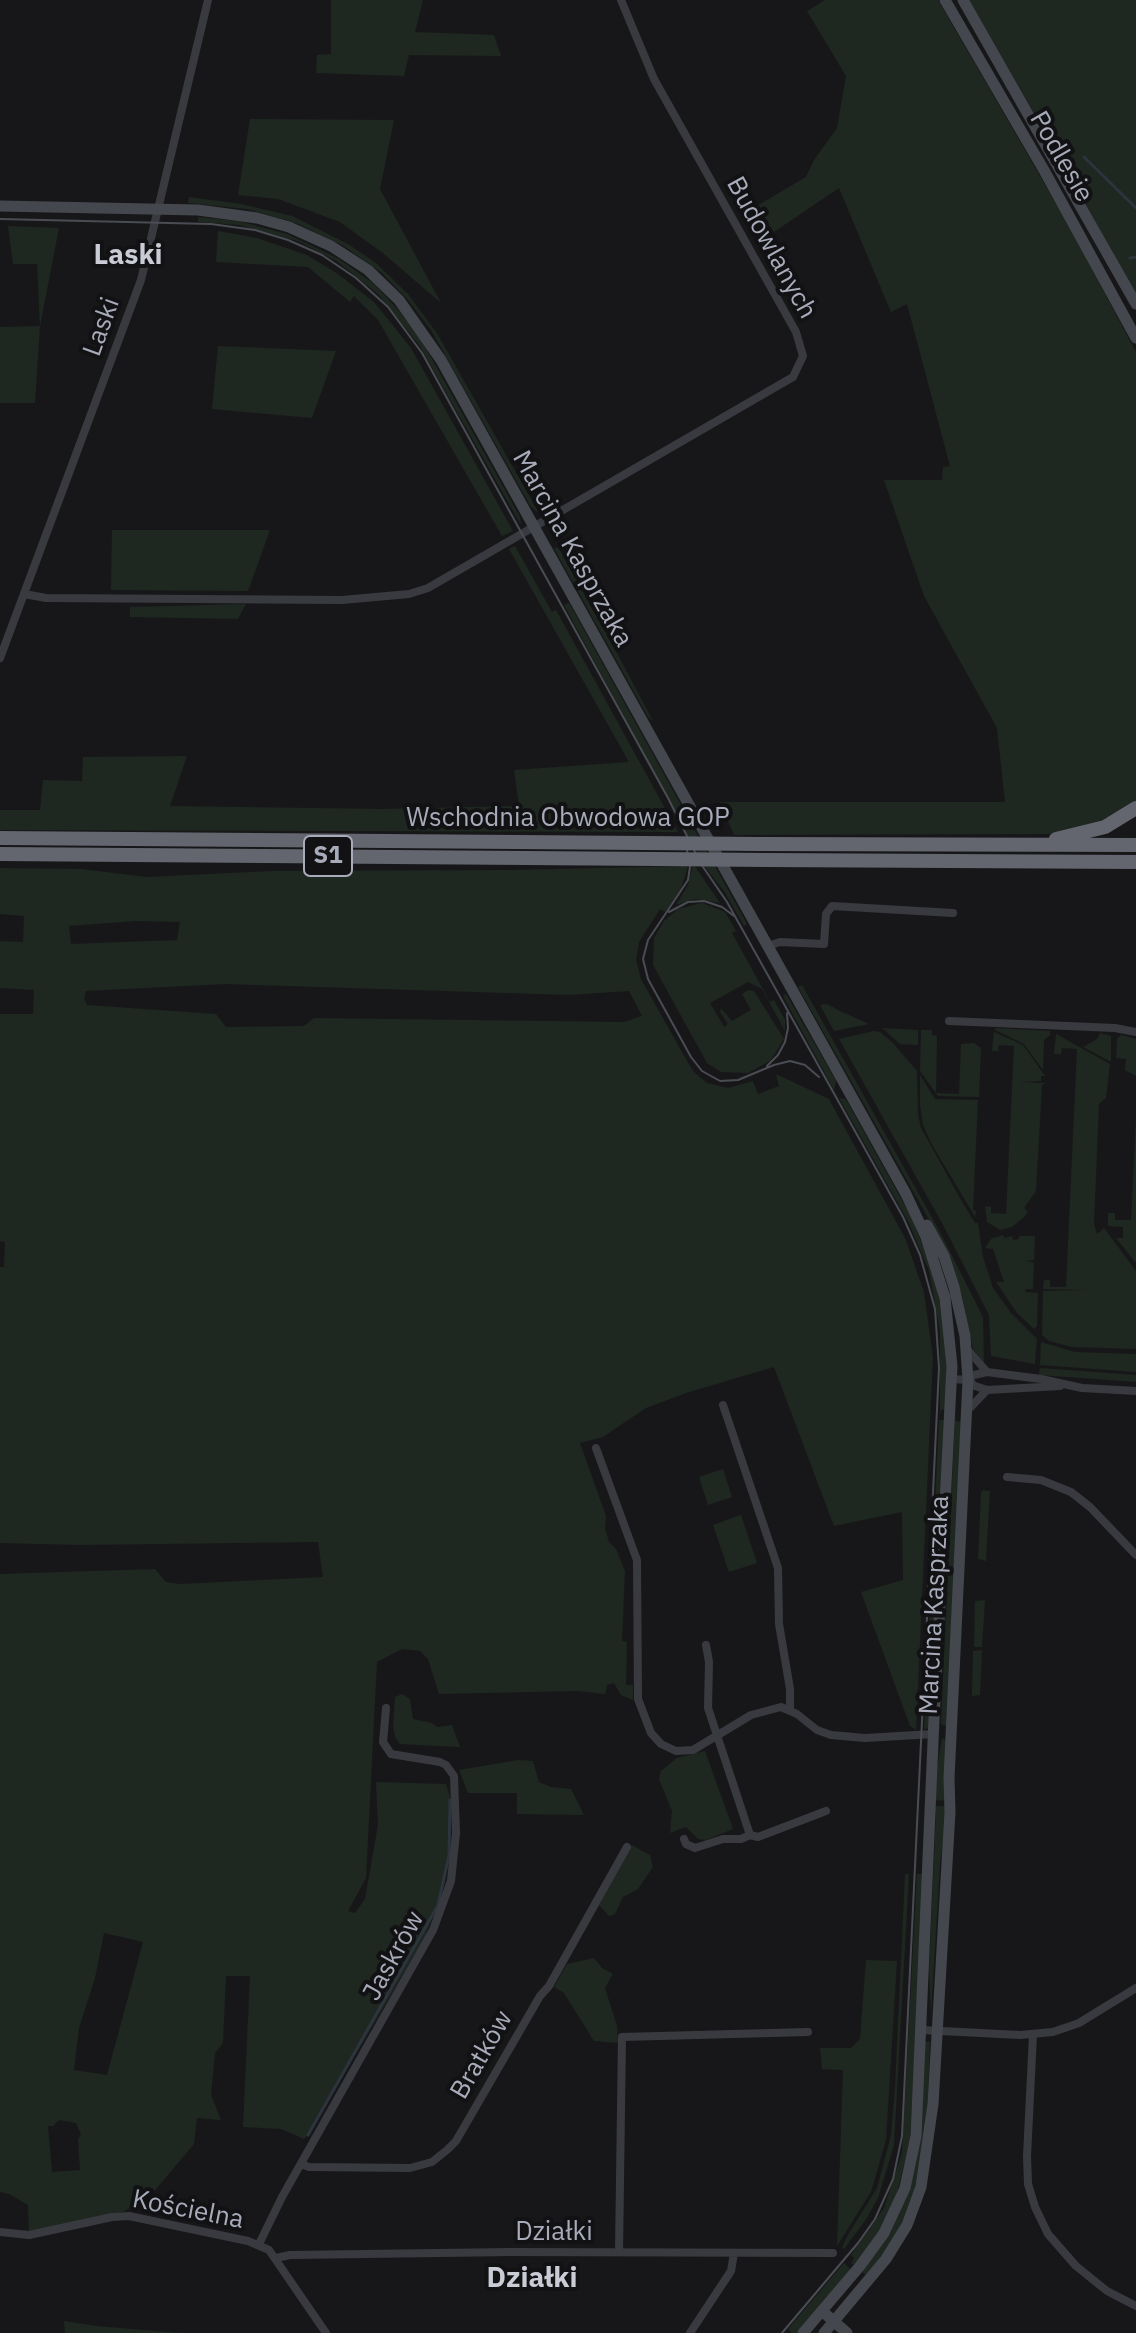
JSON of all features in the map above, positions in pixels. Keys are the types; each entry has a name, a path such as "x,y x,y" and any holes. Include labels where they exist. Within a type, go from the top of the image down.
{"highway":[{"path":"1028,845 1105,827 1136,808"},
{"name":"Wschodnia Obwodowa GOP","path":"0,838 1136,845"},
{"name":"Wschodnia Obwodowa GOP","path":"0,854 1136,862"}],"street":[{"name":"Laski","path":"0,658 137,291 208,0"},
{"name":"Budowlanych","path":"533,526 793,377 803,356 796,332 654,79 621,0"},
{"name":"Podlesie","path":"945,0 1045,172 1136,338"},
{"name":"Podlesie","path":"963,0 1136,304"},
{"name":"Marcina Kasprzaka","path":"0,206 217,211 274,222 331,246 375,276 409,311 533,526 906,1194 944,1256 958,1303 968,1380 950,1812 931,2124 916,2204 886,2259 824,2333"},
{"path":"24,594 43,598 342,600 409,594 428,588 533,526"},
{"path":"768,946 780,942 824,944 826,914 832,906 953,913"},
{"path":"949,1021 1115,1028 1136,1032"},
{"name":"Marcina Kasprzaka","path":"803,2333 874,2248 902,2195 916,2136 952,1379 945,1298 926,1237 906,1194"},
{"path":"966,1347 987,1372"},
{"path":"968,1380 987,1372 1041,1379 1064,1386"},
{"path":"952,1379 968,1380 987,1390 1064,1386 1136,1391"},
{"path":"967,1412 987,1390"},
{"path":"723,1405 778,1568 779,1624 790,1689 790,1710"},
{"path":"596,1448 638,1566 638,1699 656,1740 672,1750 693,1750 759,1711 781,1707 817,1730 831,1735 865,1738 951,1733"},
{"path":"1007,1477 1041,1480 1071,1492 1090,1507 1136,1555"},
{"path":"706,1645 709,1662 708,1708 750,1835"},
{"name":"Jaskrów","path":"259,2244 433,1930 451,1881 456,1833 454,1776 444,1763 391,1754 383,1742 386,1708"},
{"path":"684,1839 689,1847 695,1848 723,1839 762,1836 826,1811"},
{"name":"Bratków","path":"301,2164 309,2167 410,2168 432,2162 447,2150 456,2141 540,1996 549,1986 627,1847"},
{"path":"921,2030 1033,2035 1073,2026 1136,1988"},
{"path":"619,2252 622,2037 808,2032"},
{"path":"1033,2035 1027,2156 1028,2184 1037,2214 1055,2244 1076,2266 1107,2291 1136,2306"},
{"name":"Kościelna","path":"0,2232 29,2235 129,2216 259,2244 276,2258 326,2333"},
{"name":"Działki","path":"276,2258 290,2255 619,2252 833,2253"},
{"path":"690,2333 731,2271 734,2253"},
{"path":"822,2311 847,2333"}],"shaded area":[{"path":"331,0 423,0 415,32 494,35 501,56 409,55 404,76 316,73 317,55 331,54"},
{"path":"825,0 938,0 1069,226 1136,352 1136,802 1102,822 1052,834 734,835 720,802 1005,802 997,728 924,596 884,480 942,480 943,467 950,466 907,304 891,312 839,188 765,238 748,211 806,177 837,128 846,76 807,11"},
{"path":"969,0 1136,0 1136,298 1076,186"},
{"path":"250,119 394,120 380,189 441,303 384,254 340,222 278,199 238,195"},
{"path":"189,197 241,204 292,216 348,244 376,263 408,294 438,335 539,513 531,507 431,330 382,273 342,245 296,223 247,209 188,203"},
{"path":"198,217 238,221 287,234 339,259 374,284 423,343 520,517 521,525 419,345 379,295 338,262 298,241 239,225 198,222"},
{"path":"8,226 59,228 40,326 37,264 13,264"},
{"path":"218,231 257,238 307,255 374,302 411,348 513,531 502,536 378,320 354,296 350,302 308,267 216,262"},
{"path":"40,326 35,403 0,403 0,327"},
{"path":"218,346 336,351 312,418 212,409"},
{"path":"112,530 270,530 248,591 111,590"},
{"path":"515,546 552,612 556,610 678,832 0,830 0,810 40,810 43,780 82,781 83,757 187,756 170,806 381,809 519,806 514,770 629,762 509,549"},
{"path":"558,547 610,640 653,721 554,549"},
{"path":"569,603 747,924 744,926 724,891 705,867 564,605"},
{"path":"246,604 238,619 130,617 130,607"},
{"path":"693,865 720,903 695,899 676,905 688,885"},
{"path":"688,866 681,889 665,912 660,909 639,942 636,960 641,979 687,1061 707,1083 728,1088 753,1081 758,1094 779,1086 778,1075 829,1099 905,1238 924,1292 933,1357 916,1730 910,1726 861,1592 903,1580 902,1512 834,1526 774,1367 646,1408 603,1437 580,1443 606,1516 609,1542 616,1549 625,1571 622,1641 627,1642 626,1685 633,1685 633,1700 621,1695 614,1683 607,1685 605,1694 578,1691 439,1694 428,1659 420,1651 402,1649 377,1662 366,1878 348,1911 355,1913 365,1899 378,1825 376,1782 446,1784 450,1797 449,1861 445,1883 425,1937 308,2135 304,2139 281,2129 243,2127 250,1976 226,1976 223,2043 215,2053 211,2095 221,2120 197,2118 194,2144 151,2195 123,2212 29,2234 28,2205 0,2192 0,1574 155,1569 166,1582 180,1584 323,1577 318,1542 0,1543 0,1267 4,1267 5,1242 0,1241 0,1014 33,1014 34,990 0,988 0,941 23,942 24,916 0,914 0,868 81,869 147,877 273,871","holes":["136,921 180,922 177,940 71,944 69,926","225,984 569,995 629,991 642,1016 624,1022 314,1018 304,1026 226,1027 216,1014 87,1005 84,998 86,991","104,1933 143,1942 107,2075 74,2070 79,2028 95,1978","59,2120 76,2123 81,2134 78,2139 80,2170 52,2172 48,2126"]},
{"path":"702,903 725,912 736,931 732,933 770,1002 774,1000 785,1020 785,1031 762,989 748,982 710,1003 724,1027 728,1024 720,1012 721,1008 732,1021 751,1010 742,994 748,990 754,991 784,1039 770,1061 748,1073 721,1072 707,1063 653,965 654,938 664,921 678,909"},
{"path":"802,985 940,1232 983,1317 984,1363 973,1349 962,1296 931,1223 798,987"},
{"path":"786,994 836,1081 834,1090 783,996"},
{"path":"827,1004 869,1024 834,1031 820,1005"},
{"path":"882,1028 918,1030 918,1045 900,1044"},
{"path":"996,1028 1050,1031 1044,1040 1043,1070 1024,1044"},
{"path":"921,1030 932,1030 932,1035 937,1036 936,1093 959,1094 961,1044 974,1043 981,1048 979,1097 938,1096 920,1071"},
{"path":"874,1031 893,1043 917,1071 921,1128 975,1223 978,1223 983,1257 993,1288 1011,1313 1037,1339 1035,1364 991,1356 989,1315 942,1223 839,1039"},
{"path":"994,1032 1023,1045 1045,1076 1041,1076 1041,1081 1020,1082 1045,1083 1042,1085 1036,1191 1024,1208 1028,1212 1023,1218 1012,1227 1000,1230 987,1222 985,1206 991,1207 991,1213 1006,1214 1014,1046 999,1045 998,1051 992,1051"},
{"path":"1100,1033 1111,1036 1111,1062 1083,1047 1097,1039"},
{"path":"1056,1034 1110,1064 1106,1098 1099,1104 1094,1224 1097,1234 1104,1228 1136,1271 1136,1349 1072,1347 1049,1341 1042,1335 1043,1291 1086,1290 1043,1289 1044,1280 1050,1280 1050,1287 1066,1287 1077,1049 1062,1048 1061,1054 1054,1054"},
{"path":"1121,1035 1136,1039 1136,1076 1125,1070 1126,1059 1116,1058 1117,1039"},
{"path":"920,1075 935,1099 978,1100 975,1217 923,1125"},
{"path":"839,1098 848,1103 909,1213 933,1270 947,1349 946,1409 941,1410 940,1415 940,1332 929,1271 909,1223"},
{"path":"1136,1117 1135,1262 1116,1238 1123,1238 1123,1227 1108,1226 1108,1213 1115,1213 1115,1220 1131,1220"},
{"path":"1003,1235 1004,1238 1012,1236 1013,1240 1019,1239 1019,1236 1035,1236 1034,1260 1026,1261 1034,1263 1033,1289 1026,1289 1025,1292 1038,1293 1037,1326 1034,1329 1017,1313 996,1282 1004,1282 993,1249 985,1248 991,1239"},
{"path":"1041,1342 1075,1352 1136,1354 1136,1372 1040,1365"},
{"path":"1040,1368 1136,1375 1136,1382 1039,1375"},
{"path":"955,1416 956,1421 961,1422 945,1726 941,1724"},
{"path":"939,1420 944,1420 929,1728 924,1729"},
{"path":"723,1469 732,1497 708,1505 699,1477"},
{"path":"983,1490 990,1491 986,1561 978,1559"},
{"path":"741,1515 757,1563 729,1572 713,1525"},
{"path":"985,1600 982,1647 974,1647 975,1601"},
{"path":"982,1650 980,1695 972,1696 973,1651"},
{"path":"402,1694 410,1699 413,1719 437,1727 452,1725 460,1747 400,1744 393,1725 395,1697"},
{"path":"942,1738 946,1741 944,1792 948,1801 932,1800"},
{"path":"705,1751 733,1829 706,1840 698,1839 686,1827 670,1833 672,1811 659,1779 661,1771 677,1758"},
{"path":"518,1760 533,1761 539,1782 571,1789 584,1815 517,1814 517,1793 468,1793 459,1770"},
{"path":"932,1806 948,1806 940,1864 931,2015 929,1969 936,1814"},
{"path":"632,1845 650,1855 653,1867 638,1889 623,1897 615,1914 609,1916 599,1905"},
{"path":"905,1874 909,1874 894,2145 878,2198 844,2249 842,2247 849,2233 877,2188 891,2135"},
{"path":"917,1874 924,1874 910,2141 896,2197 881,2228 854,2265 851,2255 884,2208 902,2153"},
{"path":"594,1958 602,1968 613,1974 605,1988 617,2026 618,2043 594,2041 564,1993 554,1987 567,1964"},
{"path":"866,1960 897,1961 886,2140 871,2192 837,2246 843,2070 822,2069 820,2048 851,2048 860,2039"},
{"path":"930,2041 927,2129 919,2179 902,2222 867,2276 862,2272 889,2235 910,2187 920,2138 925,2042"},
{"path":"844,2263 851,2270 797,2333 792,2333 788,2329"},
{"path":"64,2321 96,2326 179,2333 65,2333"}],"waterway":[{"path":"1084,157 1136,208"},
{"path":"1130,258 1136,257"},
{"path":"308,2135 438,1905 449,1855 450,1800"}],"tram line":[{"path":"0,219 211,224 255,230 322,255 356,278 388,307 422,353 668,798 701,864 727,902 903,1217 920,1255 935,1309 939,1368 902,2136 893,2179 875,2219 782,2333"},
{"path":"686,845 690,867 688,880 648,940 643,959 648,979 691,1057 702,1071 720,1081 738,1080 790,1061 805,1065 819,1077"},
{"path":"669,912 688,902 704,901 722,907 734,916"},
{"path":"767,1066 785,1042 787,1013"}],"district":[{"name":"Laski","path":"128,256"},
{"name":"Działki","path":"532,2279"}]}
